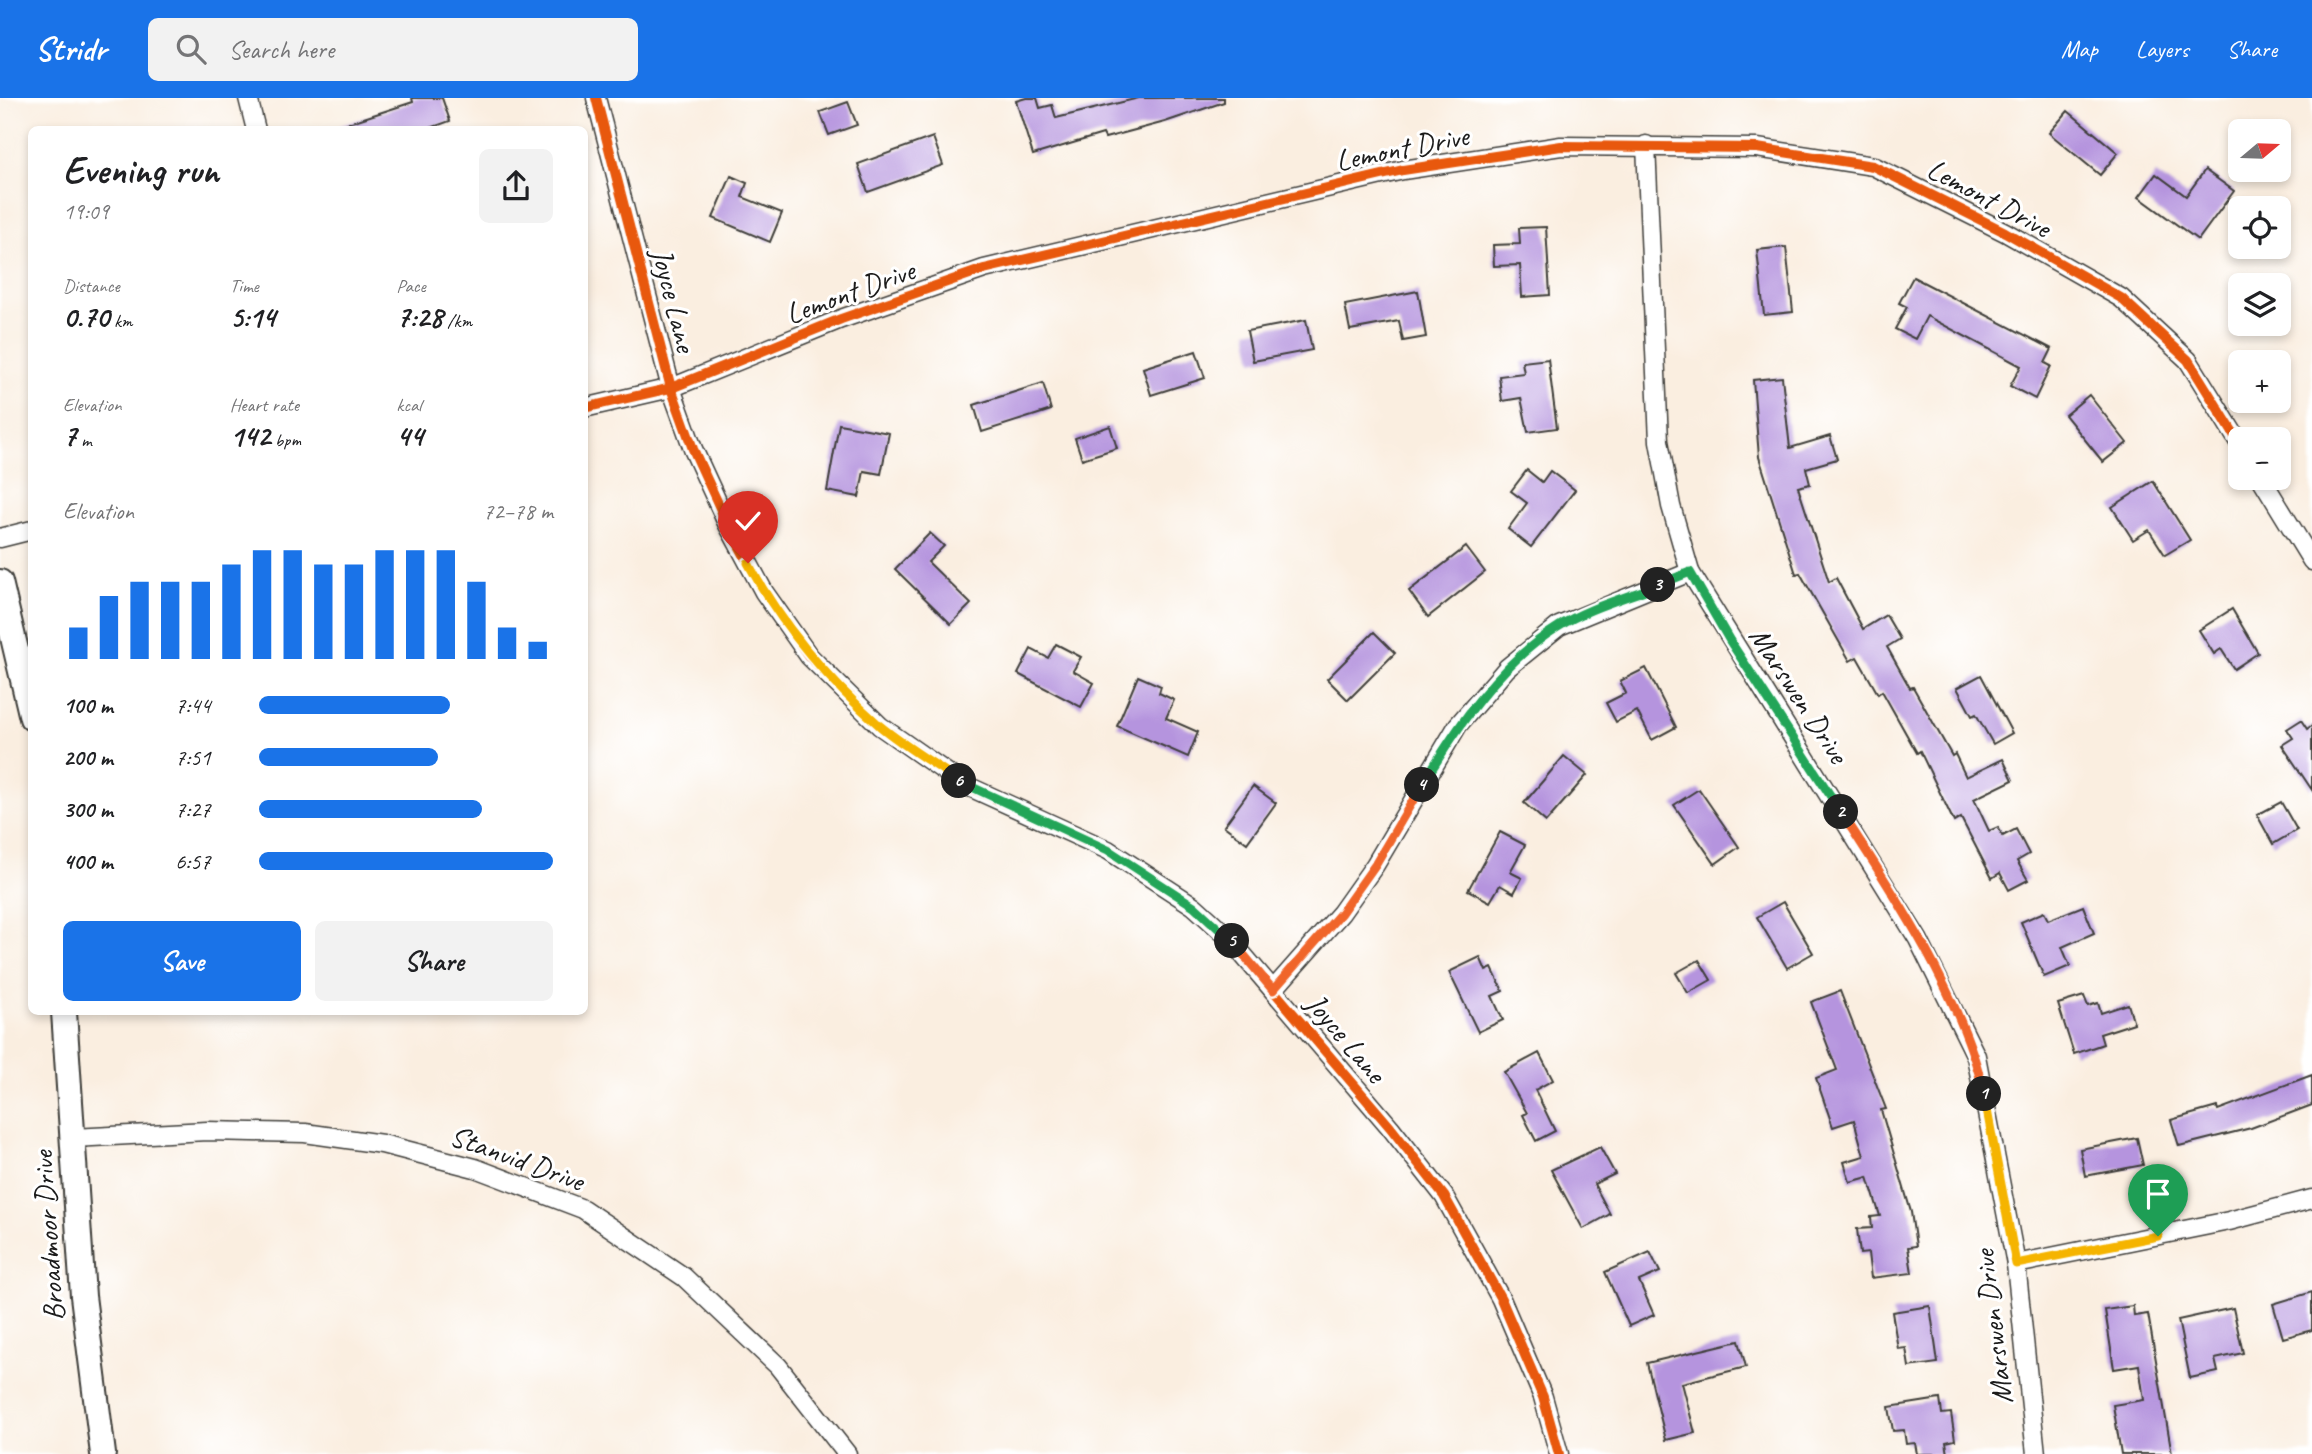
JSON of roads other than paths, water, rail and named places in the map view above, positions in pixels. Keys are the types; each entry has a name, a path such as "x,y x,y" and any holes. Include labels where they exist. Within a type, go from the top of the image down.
{"main road":[{"path":"0,582 28,701"},
{"name":"Broadmoor Drive","path":"64,1015 83,1296 103,1454"}],"street":[{"path":"248,98 255,126"},
{"name":"Joyce Lane","path":"596,98 671,388 693,449 727,523 764,592 809,656 880,726 963,784 1108,850 1194,906 1226,934 1390,1127 1444,1196 1501,1299 1543,1397 1559,1454"},
{"name":"Lemont Drive","path":"588,407 671,388 841,319 984,269 1403,170 1561,146 1646,145 1757,148 1873,166 2005,232 2121,298 2188,360 2229,427"},
{"name":"Marswen Drive","path":"1646,145 1659,441 1671,506 1690,572 1730,641 1845,818 1949,998 1976,1056 2016,1264 2036,1454"},
{"path":"2268,490 2312,561"},
{"path":"0,538 28,531"},
{"path":"1273,990 1341,913 1375,865 1458,724 1507,668 1559,626 1690,572"},
{"name":"Stanvid Drive","path":"72,1138 207,1131 331,1136 382,1144 475,1168 583,1209 684,1277 778,1366 847,1454"},
{"path":"2016,1264 2230,1221 2312,1199"}]}
